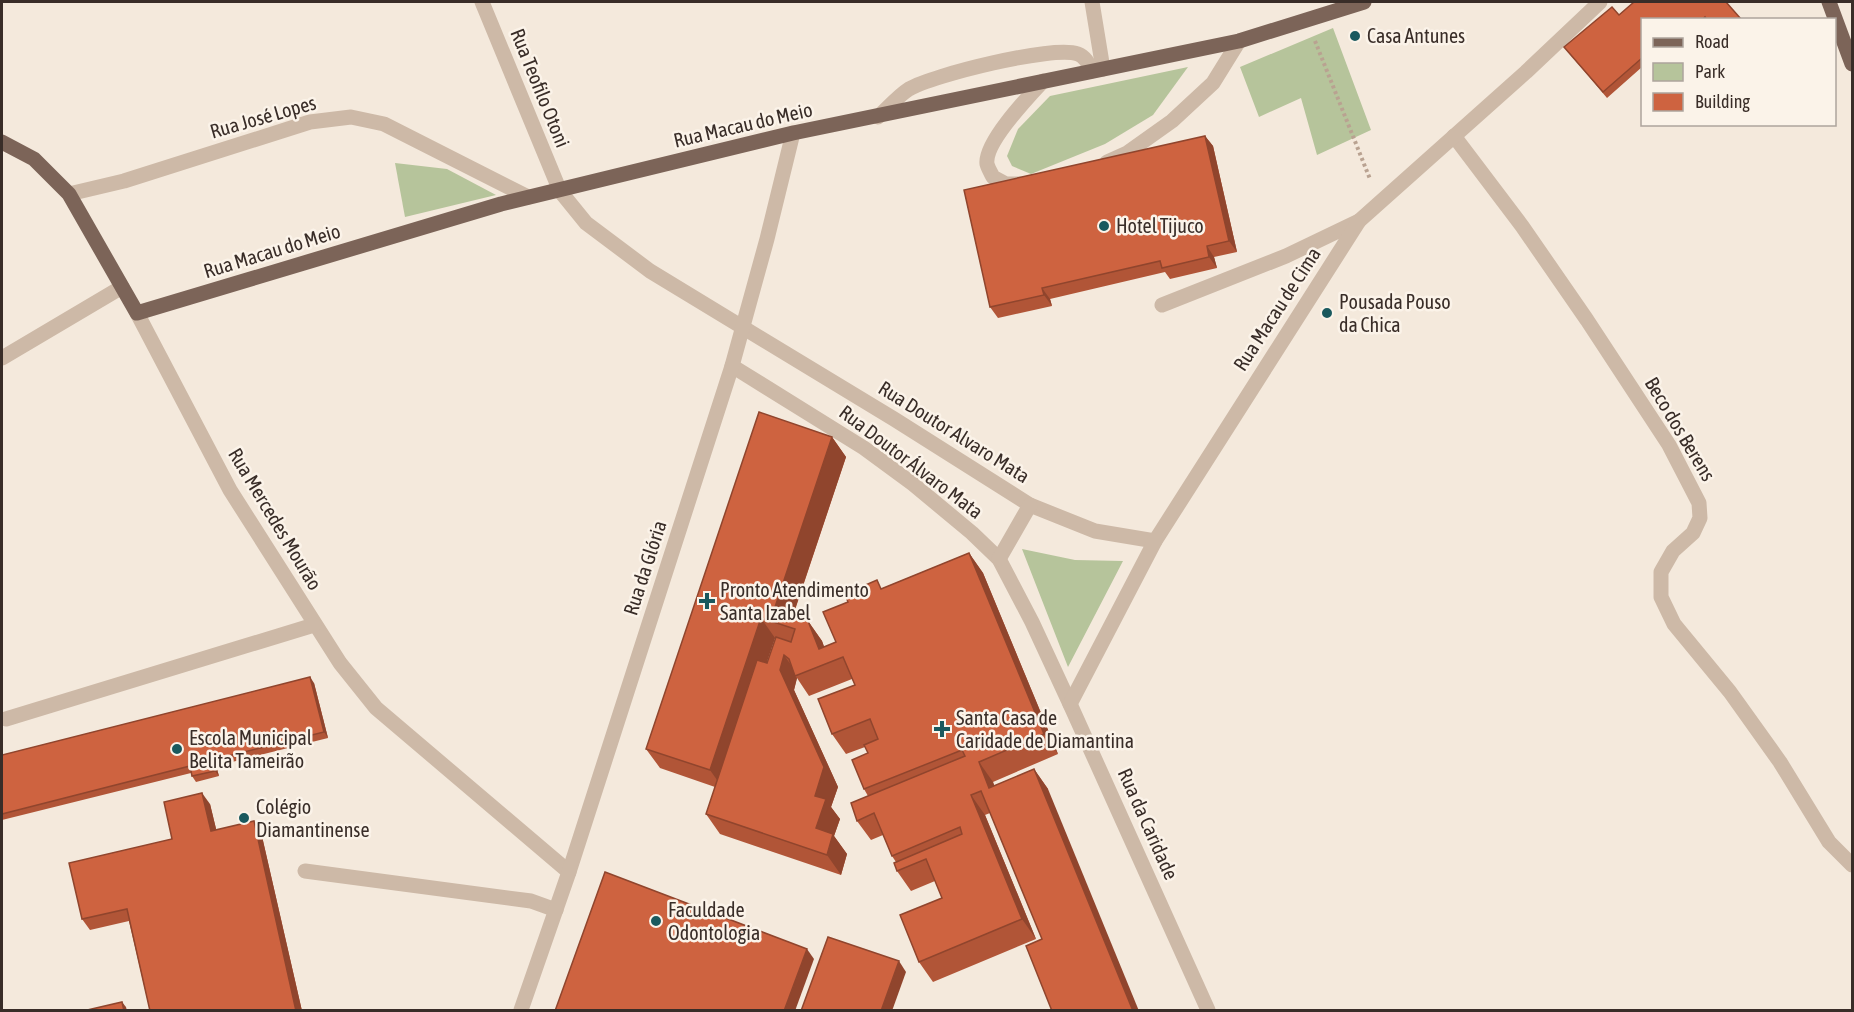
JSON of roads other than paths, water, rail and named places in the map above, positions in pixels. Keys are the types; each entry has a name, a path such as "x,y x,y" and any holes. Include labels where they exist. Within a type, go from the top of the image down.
{"main road":[{"name":"Rua Macau do Meio","path":"137,313 528,197 793,133 1239,41 1364,2"},
{"path":"1829,2 1835,18"},
{"path":"1836,21 1852,63"},
{"name":"Rua Mercedes Mourão","path":"2,142 34,159 69,195 137,313"}],"street":[{"name":"Rua Teofilo Otoni","path":"482,2 560,191 586,223 650,271 743,327"},
{"path":"1092,2 1098,70"},
{"name":"Rua Macau de Cima","path":"1070,704 1155,541 1359,221 1600,2"},
{"path":"1096,167 1127,153 1172,121 1213,83 1239,41"},
{"path":"878,117 908,90 943,75 991,64 1055,52 1078,54 1098,70"},
{"path":"1032,182 1006,184 993,177 987,163 991,149 1013,113 1043,81"},
{"name":"Rua José Lopes","path":"69,195 124,181 310,122 351,117 384,124 528,197"},
{"name":"Rua da Glória","path":"521,1011 569,872 732,366 793,133"},
{"name":"Beco dos Berens","path":"1454,136 1522,226 1587,320 1669,445 1699,503 1700,518 1693,533 1673,551 1661,572 1661,597 1674,624 1730,692 1780,762 1829,842 1852,865"},
{"path":"1162,305 1286,256 1359,221"},
{"path":"2,358 122,287"},
{"name":"Rua Mercedes Mourão","path":"137,313 230,490 340,663 376,708 569,872"},
{"name":"Rua Doutor Alvaro Mata","path":"743,327 1030,505 1095,531 1155,541"},
{"name":"Rua Doutor Álvaro Mata","path":"732,366 864,448 913,484 972,533 999,560"},
{"path":"999,560 1030,505"},
{"name":"Rua da Caridade","path":"999,560 1032,622 1208,1011"},
{"path":"6,719 314,625"},
{"path":"305,871 531,901 556,910"}],"place":[{"name":"Casa Antunes","path":"1355,36"},
{"name":"Hotel Tijuco","path":"1104,226"},
{"name":"Pousada Pouso da Chica","path":"1327,313"},
{"name":"Pronto Atendimento Santa Izabel","path":"707,601"},
{"name":"Santa Casa de Caridade de Diamantina","path":"942,729"},
{"name":"Escola Municipal Belita Tameirão","path":"177,749"},
{"name":"Colégio Diamantinense","path":"244,818"},
{"name":"Faculdade Odontologia","path":"656,921"}]}
